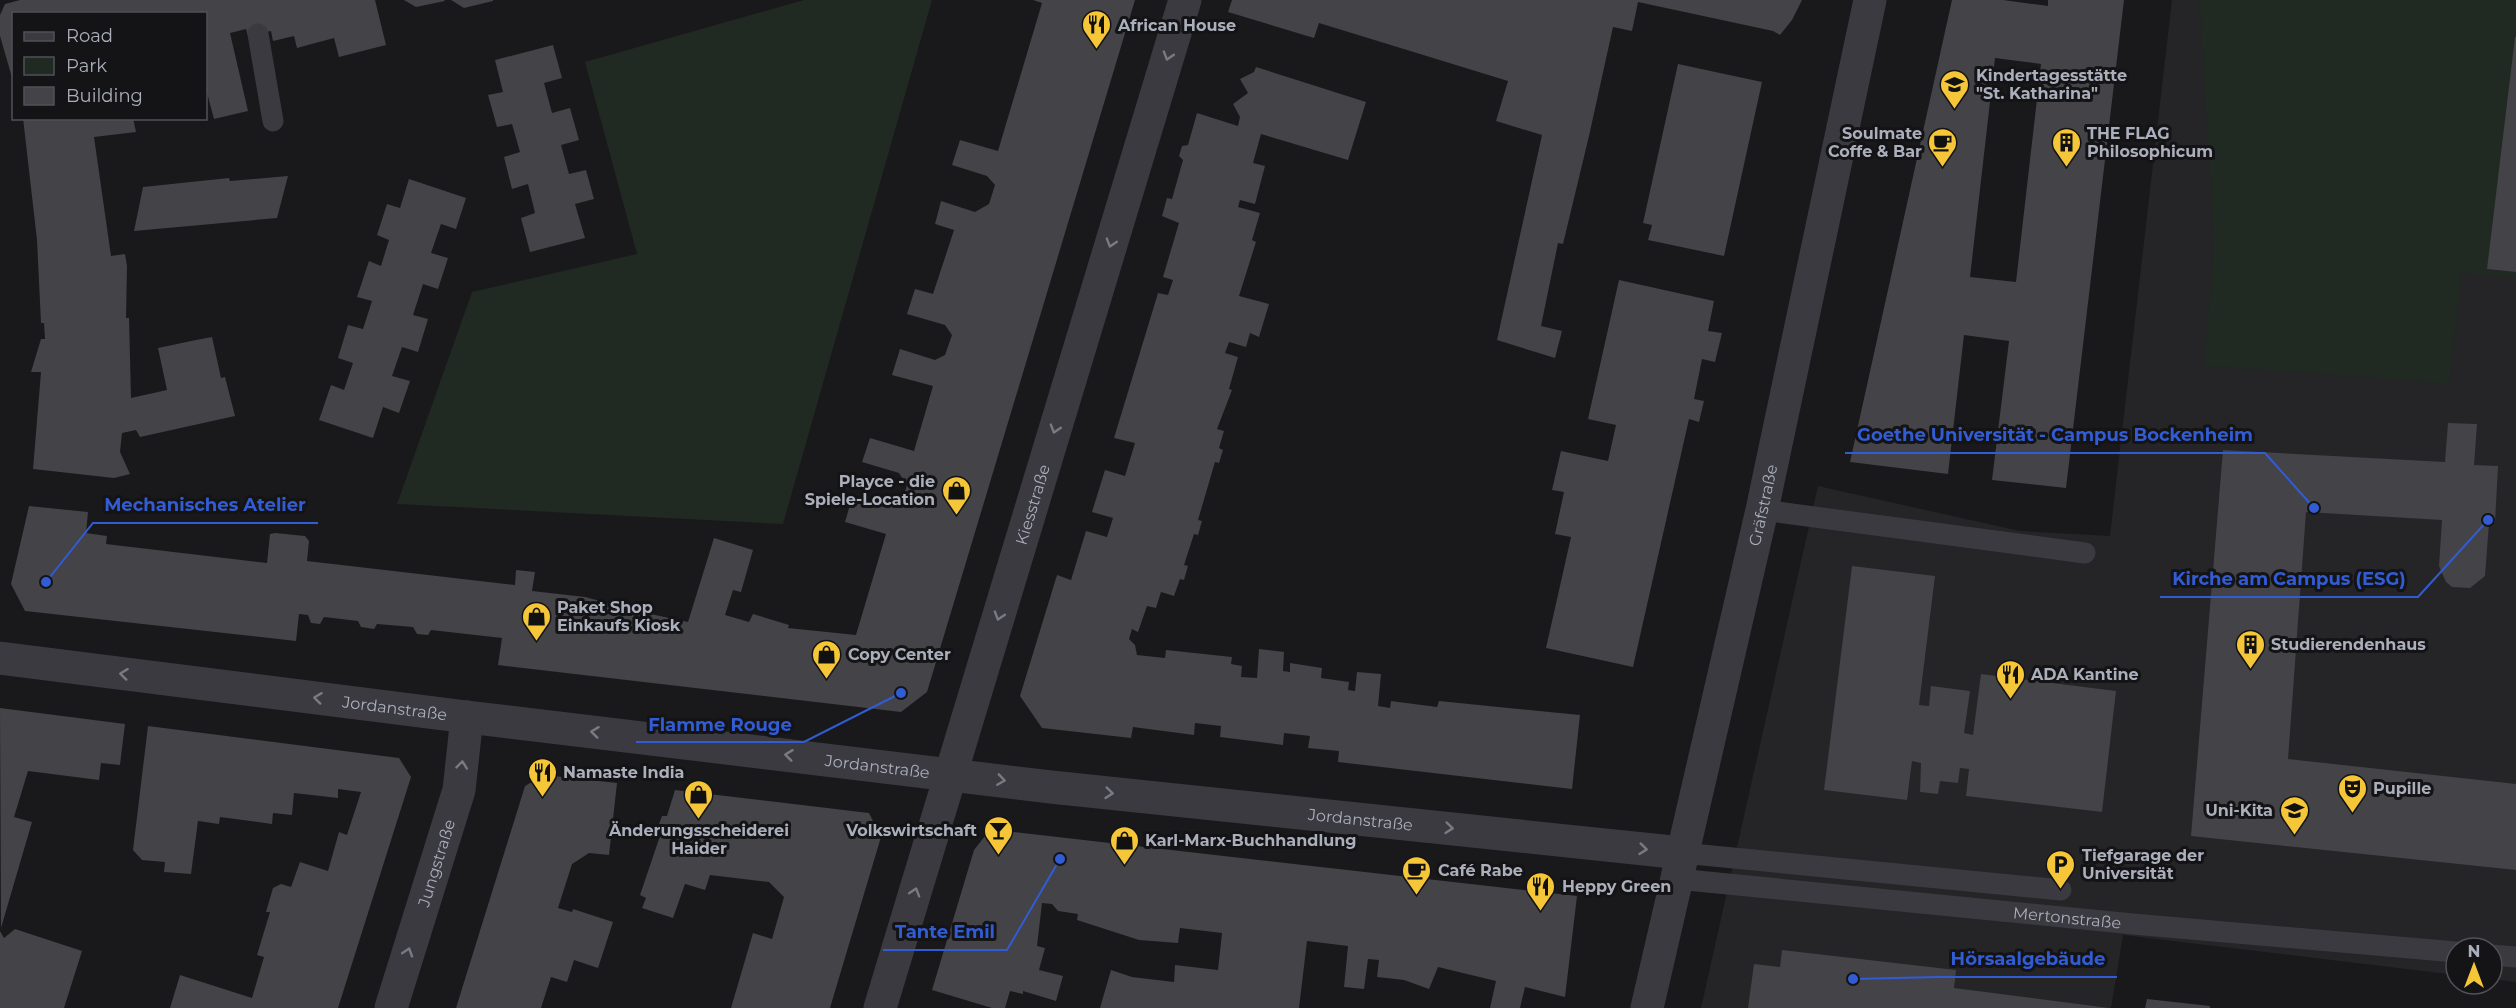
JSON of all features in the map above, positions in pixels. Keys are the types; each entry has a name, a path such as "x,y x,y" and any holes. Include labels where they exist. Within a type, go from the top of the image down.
{"street":[{"name":"Kiesstraße","path":"880,1008 1185,0"},
{"name":"Gräfstraße","path":"1647,1008 1762,510 1870,0"},
{"name":"Jordanstraße","path":"0,658 1679,866"},
{"name":"Jungstraße","path":"391,1008 459,790 467,717"}],"lane":[{"path":"258,34 273,121"},
{"path":"1762,510 2085,553"},
{"path":"1679,866 2061,890"},
{"name":"Mertonstraße","path":"1679,866 2133,924 2444,951"}],"shaded area":[{"path":"2172,0 2516,0 2516,982 2504,980 2504,936 2444,936 2444,974 2123,935 2111,1008 1701,1008 1818,486 2020,531 2110,536"}],"green space":[{"path":"804,0 932,0 783,524 397,504 472,292 637,254 585,62"},
{"path":"2199,0 2516,0 2516,279 2462,273 2449,385 2204,366 2214,242"}],"building":[{"path":"20,0 375,0 386,45 339,57 334,38 297,48 294,36 273,41 271,31 248,36 246,29 230,33 248,111 214,119 207,93 207,12 12,12 12,78 0,36 0,15 5,4"},
{"path":"404,0 444,0 445,1 416,7"},
{"path":"451,0 493,0 493,1 464,8"},
{"path":"1033,0 1135,0 927,692 901,712 498,665 502,638 431,630 428,635 417,634 413,627 377,624 374,629 361,627 358,621 324,617 320,624 311,623 308,615 299,614 296,641 25,611 11,584 29,506 88,512 86,533 107,536 106,544 267,563 270,534 305,536 309,541 307,561 515,585 516,570 535,572 532,591 585,597 611,604 618,600 631,604 632,610 688,622 714,538 753,550 741,592 733,590 725,615 749,622 753,614 789,625 788,628 856,635 886,534 845,522 852,498 888,508 902,501 907,485 899,473 862,462 870,438 914,451 933,386 892,375 900,349 935,360 945,355 952,335 945,325 907,314 915,289 933,294 954,230 935,224 941,201 975,212 989,204 995,185 987,176 952,165 960,140 998,151 1042,3"},
{"path":"1232,0 1802,0 1792,20 1780,35 1773,31 1638,2 1632,31 1613,27 1563,244 1558,243 1541,326 1562,331 1555,358 1497,340 1542,135 1496,121 1508,81 1319,23 1314,38 1228,12"},
{"path":"1952,0 2003,0 2048,6 2048,0 2124,0 2066,488 1992,480 2009,341 1964,335 1948,474 1850,462","holes":["1995,58 2041,64 2016,282 1970,277"]},
{"path":"2516,37 2516,272 2487,269"},
{"path":"553,45 562,78 544,83 552,113 570,108 579,140 561,145 569,174 586,170 594,199 575,204 585,238 530,252 521,218 535,213 528,184 512,189 504,157 520,152 512,124 497,127 488,95 503,92 495,60"},
{"path":"1678,64 1762,82 1724,256 1648,240 1652,225 1643,223"},
{"path":"1256,67 1366,102 1348,160 1261,134 1253,163 1265,166 1255,204 1240,200 1238,207 1260,213 1252,240 1256,242 1239,296 1269,304 1259,337 1250,333 1246,347 1229,342 1225,353 1238,357 1229,389 1232,390 1217,429 1224,431 1219,448 1223,450 1219,463 1215,462 1198,520 1202,521 1198,535 1194,534 1184,565 1188,566 1184,580 1180,579 1174,596 1161,592 1156,608 1147,606 1138,632 1132,629 1129,639 1135,645 1137,655 1165,658 1166,650 1232,657 1231,664 1242,666 1241,677 1257,678 1259,649 1284,652 1283,671 1290,672 1290,663 1322,668 1321,678 1349,682 1348,690 1355,691 1357,672 1381,674 1378,706 1390,708 1391,701 1437,707 1439,701 1580,715 1572,789 1338,762 1339,751 1308,748 1310,736 1284,733 1283,745 1220,737 1221,726 1195,723 1194,735 1133,727 1131,738 1042,728 1020,696 1057,575 1071,580 1086,531 1107,537 1113,518 1092,512 1105,470 1125,476 1135,443 1114,438 1158,293 1168,295 1173,280 1163,277 1179,223 1162,216 1167,198 1172,199 1183,160 1179,156 1182,146 1188,145 1197,113 1238,126 1240,117 1233,104 1248,93 1240,79 1254,72"},
{"path":"23,120 133,120 136,132 94,137 111,256 125,254 127,266 126,318 129,318 131,398 167,390 158,348 212,337 221,378 225,377 235,416 140,437 136,430 122,433 120,452 130,474 114,478 33,469 41,372 31,372 41,339 45,339 44,323 41,323 37,240"},
{"path":"288,176 277,218 134,231 143,187 229,178 230,181"},
{"path":"409,179 466,198 456,229 441,224 431,253 448,258 438,289 423,284 413,315 428,319 418,352 402,347 392,376 410,381 399,413 383,407 373,438 319,420 331,385 344,390 353,363 338,358 348,325 363,329 372,301 357,297 369,261 381,266 389,240 377,235 387,204 400,208"},
{"path":"1619,280 1714,301 1708,331 1722,333 1715,362 1702,359 1694,399 1704,401 1699,422 1689,419 1633,667 1546,648 1571,537 1555,534 1564,492 1552,490 1561,451 1608,461 1616,425 1588,419"},
{"name":"Studierendenhaus","path":"2448,423 2477,424 2474,465 2498,466 2495,523 2489,523 2485,576 2470,588 2452,587 2446,582 2439,566 2442,520 2306,512 2288,759 2516,784 2516,870 2191,836 2223,450 2445,462"},
{"path":"1852,566 1935,576 1919,705 1929,706 1931,686 1970,691 1964,733 1973,735 1981,674 2116,691 2102,812 1966,796 1969,769 1960,768 1958,783 1940,781 1938,794 1920,792 1921,763 1912,761 1907,800 1824,790"},
{"path":"0,708 125,724 120,765 101,763 99,780 28,771 14,817 32,822 1,928"},
{"path":"148,726 399,758 411,777 338,1008 170,1008 180,975 252,998 264,957 257,955 270,912 266,912 273,888 281,884 291,887 300,862 328,871 339,832 347,835 361,792 338,789 338,798 294,793 292,815 273,813 272,824 220,817 219,824 198,821 191,874 164,872 165,862 142,860 133,850"},
{"path":"544,775 617,783 609,855 589,853 572,864 558,908 572,912 573,909 613,922 598,968 574,960 567,982 551,977 541,1008 456,1008 525,786"},
{"path":"675,790 869,813 881,837 830,1008 731,1008 753,933 772,939 784,897 769,882 710,875 705,890 685,884 673,918 642,908 646,898 640,895 660,836 656,832 662,816 667,816"},
{"path":"1004,831 1577,896 1565,997 1525,987 1520,1008 1490,1008 1496,981 1438,967 1429,989 1404,980 1377,977 1379,960 1368,959 1364,989 1344,987 1348,946 1307,941 1299,1008 1100,1008 1111,970 1132,977 1174,982 1175,965 1218,970 1222,933 1180,928 1178,943 1139,940 1077,920 1078,914 1058,911 1052,904 1042,903 1037,946 1045,948 1039,970 1063,976 1056,1001 1023,991 1023,994 1010,991 1005,1008 992,1008 932,990 974,850 985,836 992,832"},
{"path":"15,929 82,951 64,1008 0,1008 0,931 4,938"},
{"path":"1782,950 1956,970 1954,988 2109,1008 1748,1008 1754,964 1780,967"},
{"path":"2147,999 2210,1006 2210,1008 2145,1008"}],"place":[{"name":"African House","path":"1097,50"},
{"name":"Kindertagesstätte \"St. Katharina\"","path":"1955,110"},
{"name":"Soulmate Coffe & Bar","path":"1943,168"},
{"name":"THE FLAG Philosophicum","path":"2066,168"},
{"name":"Goethe Universität - Campus Bockenheim","path":"2314,508"},
{"name":"Playce - die Spiele-Location","path":"956,516"},
{"name":"Kirche am Campus (ESG)","path":"2488,520"},
{"name":"Mechanisches Atelier","path":"46,582"},
{"name":"Paket Shop Einkaufs Kiosk","path":"536,642"},
{"name":"Studierendenhaus","path":"2250,670"},
{"name":"Copy Center","path":"827,680"},
{"name":"Flamme Rouge","path":"901,693"},
{"name":"ADA Kantine","path":"2010,700"},
{"name":"Namaste India","path":"542,798"},
{"name":"Pupille","path":"2352,814"},
{"name":"Änderungsscheiderei Haider","path":"699,820"},
{"name":"Uni-Kita","path":"2294,836"},
{"name":"Volkswirtschaft","path":"998,856"},
{"name":"Tante Emil","path":"1060,859"},
{"name":"Karl-Marx-Buchhandlung","path":"1124,866"},
{"name":"Tiefgarage der Universität","path":"2061,890"},
{"name":"Café Rabe","path":"1417,896"},
{"name":"Heppy Green","path":"1541,912"},
{"name":"Hörsaalgebäude","path":"1853,979"}]}
